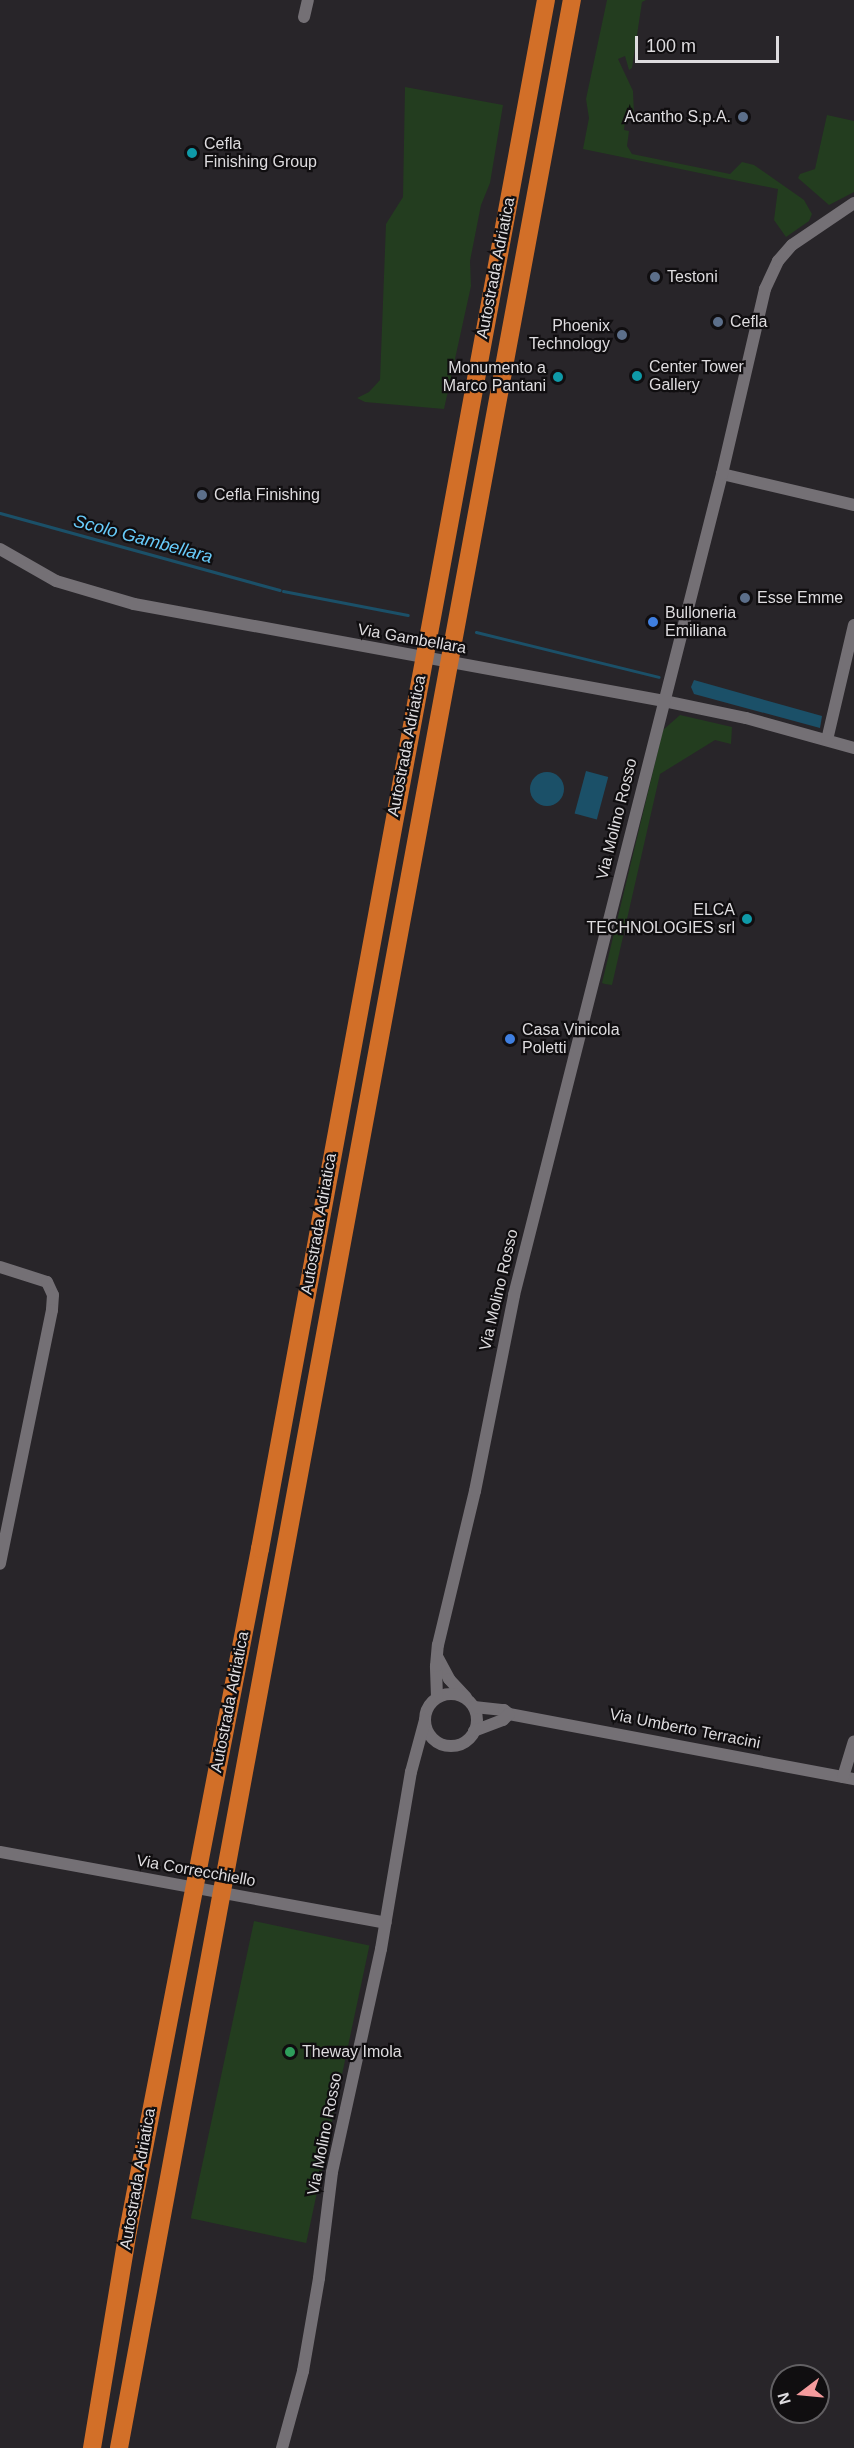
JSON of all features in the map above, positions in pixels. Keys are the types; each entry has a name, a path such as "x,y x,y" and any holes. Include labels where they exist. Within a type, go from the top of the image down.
{"highway":[{"name":"Autostrada Adriatica","path":"92,2448 128,2231 260,1549 546,0"},
{"name":"Autostrada Adriatica","path":"119,2448 572,0"}],"street":[{"path":"304,17 308,0"},
{"name":"Via Molino Rosso","path":"437,1697 437,1657 475,1491 514,1295 722,474 756,324 771,273 792,245 854,202"},
{"path":"722,474 854,505"},
{"name":"Via Gambellara","path":"0,549 56,581 134,604 664,701 746,718 854,748"},
{"path":"827,740 854,625"},
{"path":"0,1267 47,1282 53,1295 50,1321 0,1564"},
{"path":"437,1657 449,1679 471,1704 477,1715 474,1731"},
{"path":"446,1745 431,1736 425,1720 426,1711 437,1697 454,1694 471,1704"},
{"name":"Via Umberto Terracini","path":"471,1704 504,1710 509,1714 848,1778"},
{"path":"417,1756 434,1747 463,1743 474,1731 503,1720 509,1714"},
{"name":"Via Molino Rosso","path":"282,2448 303,2371 319,2278 332,2172 386,1923 411,1772 425,1720"},
{"path":"848,1778 854,1742"},
{"name":"Via Correcchiello","path":"0,1852 386,1923"}],"green space":[{"path":"607,0 646,0 642,2 632,68 629,70 625,56 618,59 633,91 634,115 625,121 624,130 629,131 627,146 632,154 730,174 742,162 754,165 804,200 812,214 809,221 786,237 774,220 778,189 583,149 589,118 586,99"},
{"path":"405,87 503,105 490,183 481,205 470,261 471,286 444,409 365,402 357,398 369,392 380,380 386,224 403,197"},
{"path":"827,115 854,121 854,192 829,205 798,178 800,174 815,169"},
{"path":"680,715 732,727 731,744 715,740 660,774 612,985 605,984 602,983 663,730"},
{"name":"Theway Imola","path":"254,1921 369,1946 306,2243 191,2218"}],"water":[{"path":"694,680 822,716 820,728 694,694 691,687"},
{"path":"586,771 608,777 597,819 575,814"},
{"path":"547,772 559,777 564,789 559,801 547,806 535,801 530,789 535,777"}],"waterway":[{"name":"Scolo Gambellara","path":"0,513 280,590"},
{"name":"Scolo Gambellara","path":"283,591 408,615"},
{"name":"Scolo Gambellara","path":"476,632 659,677"}],"place":[{"name":"Acantho S.p.A.","path":"743,117"},
{"name":"Cefla Finishing Group","path":"192,153"},
{"name":"Testoni","path":"655,277"},
{"name":"Cefla","path":"718,322"},
{"name":"Phoenix Technology","path":"622,335"},
{"name":"Center Tower Gallery","path":"637,376"},
{"name":"Monumento a Marco Pantani","path":"558,377"},
{"name":"Cefla Finishing","path":"202,495"},
{"name":"Esse Emme","path":"745,598"},
{"name":"Bulloneria Emiliana","path":"653,622"},
{"name":"ELCA TECHNOLOGIES srl","path":"747,919"},
{"name":"Casa Vinicola Poletti","path":"510,1039"},
{"name":"Theway Imola","path":"290,2052"}]}
